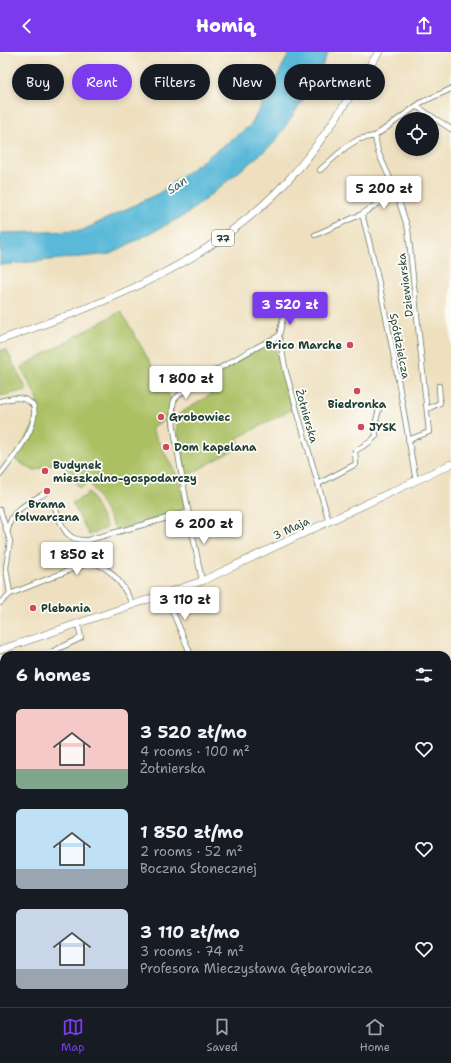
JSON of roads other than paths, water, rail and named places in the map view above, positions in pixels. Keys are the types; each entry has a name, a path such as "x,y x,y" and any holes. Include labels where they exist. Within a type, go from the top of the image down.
{"street":[{"name":"77","path":"0,340 101,301 165,274 215,244 241,225 268,201 311,153 379,52"},
{"path":"320,170 346,147 359,139 375,136 416,106 451,89"},
{"path":"416,106 451,129"},
{"name":"Dziewiarska","path":"375,136 378,152 396,192 408,229 429,432 408,440"},
{"path":"315,235 362,214 396,192"},
{"name":"Spółdzielcza","path":"362,214 370,243 393,354 416,481"},
{"name":"Żołnierska","path":"284,313 279,336 286,372 329,522"},
{"path":"202,581 189,512 185,500 174,425 174,401 178,396 207,376 279,336"},
{"path":"427,409 440,403 439,386"},
{"path":"0,401 18,398 24,399 33,405 35,417 27,436 0,475"},
{"path":"318,484 356,464 355,451 370,442 376,436 375,425 380,409"},
{"name":"3 Maja","path":"0,650 202,581 451,464"},
{"path":"8,531 10,520 14,514 45,493"},
{"path":"53,503 63,528 73,539 79,541 88,540 189,512"},
{"path":"0,510 10,541 7,574 10,594"},
{"path":"0,603 10,594 90,562 108,570 124,588 133,605"},
{"path":"165,594 188,651"},
{"path":"53,651 81,638 78,623"}],"water":[{"name":"San","path":"290,52 328,52 323,64 284,64 284,100 303,100 274,143 187,214 110,254 0,265 0,233 81,231 159,193 251,125 264,100 276,100 276,78"}],"place":[{"name":"Brico Marche","path":"350,345"},
{"name":"Biedronka","path":"357,391"},
{"name":"Grobowiec","path":"161,417"},
{"name":"JYSK","path":"361,427"},
{"name":"Dom kapelana","path":"166,447"},
{"name":"Budynek mieszkalno-gospodarczy","path":"45,471"},
{"name":"Brama folwarczna","path":"47,491"},
{"name":"Plebania","path":"33,608"}]}
